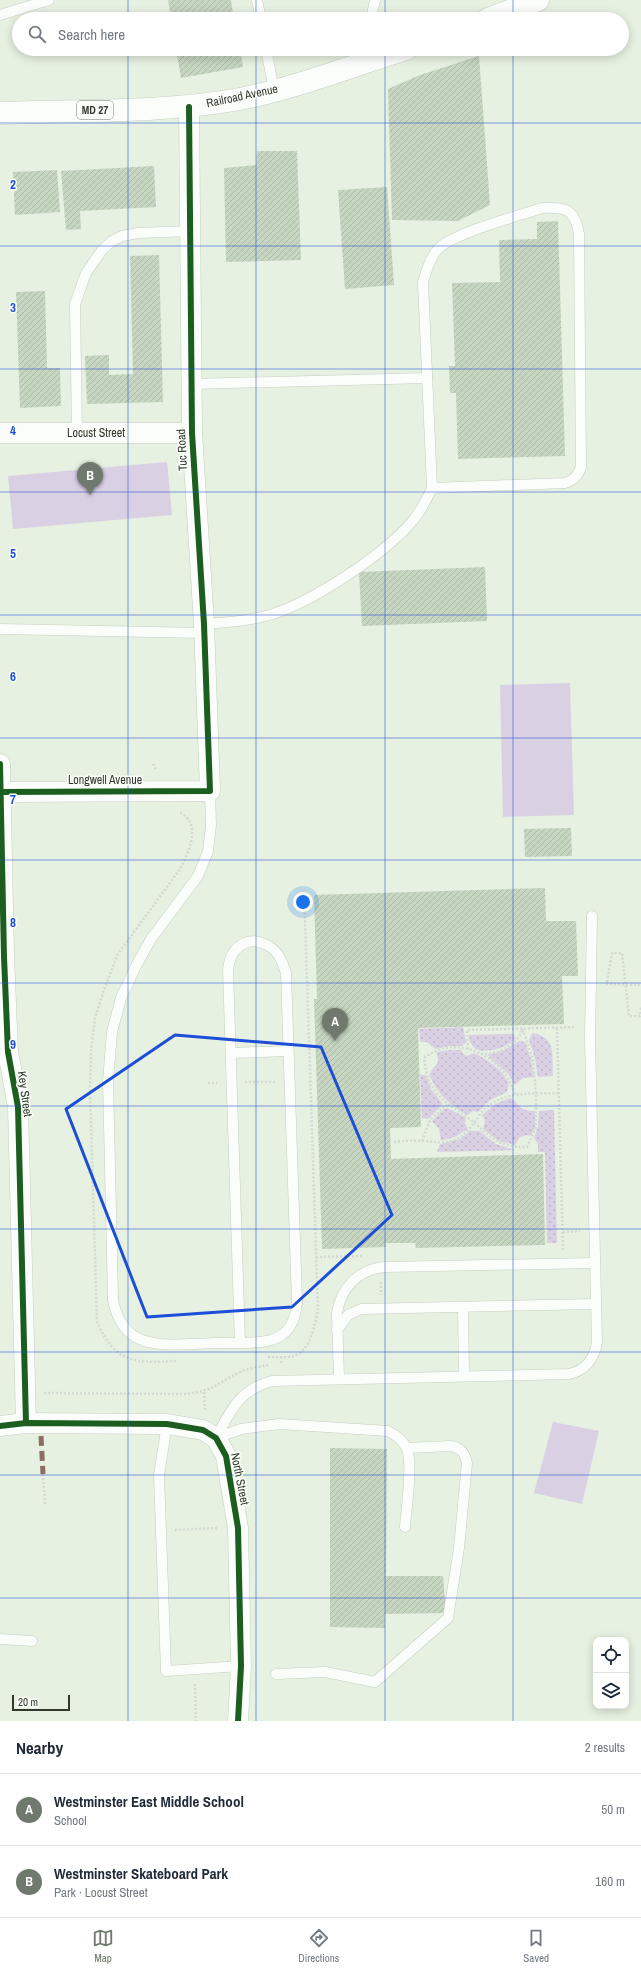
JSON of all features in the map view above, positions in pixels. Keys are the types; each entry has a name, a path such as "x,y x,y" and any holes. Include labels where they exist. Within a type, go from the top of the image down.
{"highway":[{"path":"506,12 538,0"},
{"name":"Railroad Avenue","path":"0,113 189,107 241,99 274,90 360,56"}],"street":[{"name":"Tuc Road","path":"189,107 192,433 204,628 210,791"},
{"name":"Locust Street","path":"0,433 192,433"},
{"name":"Key Street","path":"0,764 4,957 8,1052 18,1107 26,1423"},
{"name":"Longwell Avenue","path":"1,792 210,791"},
{"path":"0,1426 26,1423 167,1424 203,1430 216,1438"},
{"name":"North Street","path":"216,1438 226,1456 238,1528 241,1666 238,1721"}],"lane":[{"path":"0,15 49,0"},
{"path":"257,0 260,12"},
{"path":"372,12 375,0"},
{"path":"267,56 274,90"},
{"path":"0,629 204,628 244,622 273,614 302,602 343,577 396,538 423,507 432,488 423,282 428,264 439,248 457,237 542,208 556,208 569,211 577,220 579,234 581,467 579,473 576,478 565,483 432,488"},
{"path":"78,433 75,304 86,273 102,250 112,241 122,236 138,233 191,231"},
{"path":"192,384 427,378"},
{"path":"210,791 211,825 208,851 198,876 151,939 136,964 121,998 112,1032 108,1081 113,1300 115,1309 124,1327 142,1340 160,1343 240,1343 265,1342 276,1339 285,1333 296,1313 297,1302 286,973 276,952 262,943 245,943 233,951 230,957 228,970 240,1343"},
{"path":"216,1438 237,1400 244,1394 262,1384 272,1381 569,1374 580,1371 592,1359 596,1348 596,1304 590,1039 592,916"},
{"path":"230,1052 288,1051"},
{"path":"339,1379 337,1312 342,1294 347,1286 360,1274 377,1268 595,1263"},
{"path":"337,1330 348,1315 357,1310 596,1304"},
{"path":"463,1307 464,1376"},
{"path":"167,1424 159,1475 166,1671 241,1666"},
{"path":"216,1438 241,1429 279,1424 388,1431 399,1437 407,1448 410,1461 405,1527"},
{"path":"276,1674 325,1672 375,1682 448,1618 459,1548 467,1463 466,1457 457,1447 451,1446 407,1448"},
{"path":"0,1639 32,1641"}],"path":[{"path":"153,764 158,774"},
{"path":"172,810 186,816 190,822 193,830 190,848 180,869 118,954 95,1018 91,1051 90,1091 97,1322 109,1344 116,1352 128,1358 151,1362 181,1361"},
{"path":"266,1357 293,1356 302,1351 310,1336 318,1309 304,890"},
{"path":"641,985 625,984 608,984 612,953 622,953 625,984 629,1016 640,1016 641,1006"},
{"path":"468,1049 467,1030 577,1027 577,1020"},
{"path":"557,1028 563,1250"},
{"path":"481,1054 496,1051 508,1046 519,1038 523,1029"},
{"path":"515,1095 507,1076 492,1061 481,1054 468,1049 453,1047 441,1049 424,1058 427,1074 432,1086 447,1104 474,1123 496,1142 516,1147 527,1147 536,1128 536,1094 534,1060 523,1029"},
{"path":"303,1082 310,1081"},
{"path":"208,1083 222,1082"},
{"path":"244,1082 275,1082"},
{"path":"394,1142 422,1141 440,1143 452,1140 467,1132 485,1108 491,1103 508,1096 559,1093"},
{"path":"422,1141 430,1120 447,1104"},
{"path":"281,1357 282,1365"},
{"path":"43,1393 186,1394 204,1392 219,1386 238,1373 253,1368 286,1365"},
{"path":"204,1392 205,1416"},
{"path":"43,1474 45,1504"},
{"path":"161,1530 213,1528"},
{"path":"195,1669 196,1721"}],"highlighted area":[{"path":"175,1035 321,1047 392,1215 292,1307 147,1317 66,1109"}],"shaded area":[{"path":"167,462 172,515 13,529 8,476"},
{"path":"570,683 574,815 503,817 500,685"},
{"path":"463,1027 466,1042 462,1046 449,1046 435,1049 427,1042 420,1042 419,1029"},
{"path":"532,1033 540,1035 546,1039 552,1048 553,1076 538,1077 535,1058 529,1040"},
{"path":"513,1034 516,1039 497,1049 486,1051 475,1049 470,1042 469,1035"},
{"path":"519,1041 525,1042 531,1059 534,1077 523,1078 515,1085 508,1074 487,1055 505,1050"},
{"path":"461,1050 463,1054 467,1056 474,1053 484,1058 503,1074 509,1084 507,1092 490,1100 478,1112 473,1111 467,1115 455,1107 440,1093 429,1074 438,1062 437,1052"},
{"path":"420,1075 426,1075 431,1089 442,1103 441,1106 428,1119 422,1118"},
{"path":"510,1098 525,1110 535,1111 535,1127 531,1136 527,1135 520,1137 515,1145 499,1141 483,1129 485,1120 482,1115 495,1104"},
{"path":"448,1108 466,1118 465,1123 468,1129 455,1137 441,1141 439,1129 432,1121 444,1109"},
{"path":"554,1110 557,1243 547,1243 545,1152 538,1152 538,1144 534,1138 538,1127 539,1111"},
{"path":"470,1131 480,1131 496,1144 515,1150 437,1152 440,1144 460,1139"},
{"path":"553,1422 599,1431 582,1504 534,1493"}],"building":[{"path":"168,0 231,0 233,12 170,12"},
{"path":"177,56 241,56 243,67 181,78"},
{"path":"479,56 490,205 458,221 392,220 388,89 420,75"},
{"path":"257,151 297,151 301,260 226,262 224,168 256,165"},
{"path":"154,166 156,207 80,211 81,229 66,230 61,171"},
{"path":"57,170 60,212 15,215 13,172"},
{"path":"387,187 394,285 345,289 338,190"},
{"path":"558,221 565,456 458,459 456,393 450,393 449,366 455,366 452,283 500,282 499,240 537,239 537,222"},
{"path":"159,255 163,402 87,404 85,356 109,355 109,375 133,374 130,256"},
{"path":"45,291 47,368 60,368 61,406 20,408 16,292"},
{"path":"485,567 487,621 362,626 359,572"},
{"path":"571,828 572,856 525,857 524,829"},
{"path":"545,888 546,921 576,921 578,976 562,976 564,1024 418,1028 421,1127 390,1128 391,1159 543,1154 545,1245 416,1248 415,1243 385,1243 386,1247 322,1249 314,999 317,999 314,895"},
{"path":"330,1448 387,1449 386,1576 443,1576 446,1613 385,1614 385,1628 330,1627"}],"marked path":[{"path":"41,1436 43,1474"}],"cycle path":[{"path":"0,792 210,791 204,624 192,433 189,107"},
{"path":"0,764 4,957 8,1052 18,1107 26,1423"},
{"path":"0,1426 26,1423 167,1424 203,1430 216,1438 226,1456 238,1528 241,1666 238,1721"}],"place":[{"name":"Westminster Skateboard Park","path":"90,495"},
{"name":"Westminster East Middle School","path":"335,1041"}]}
